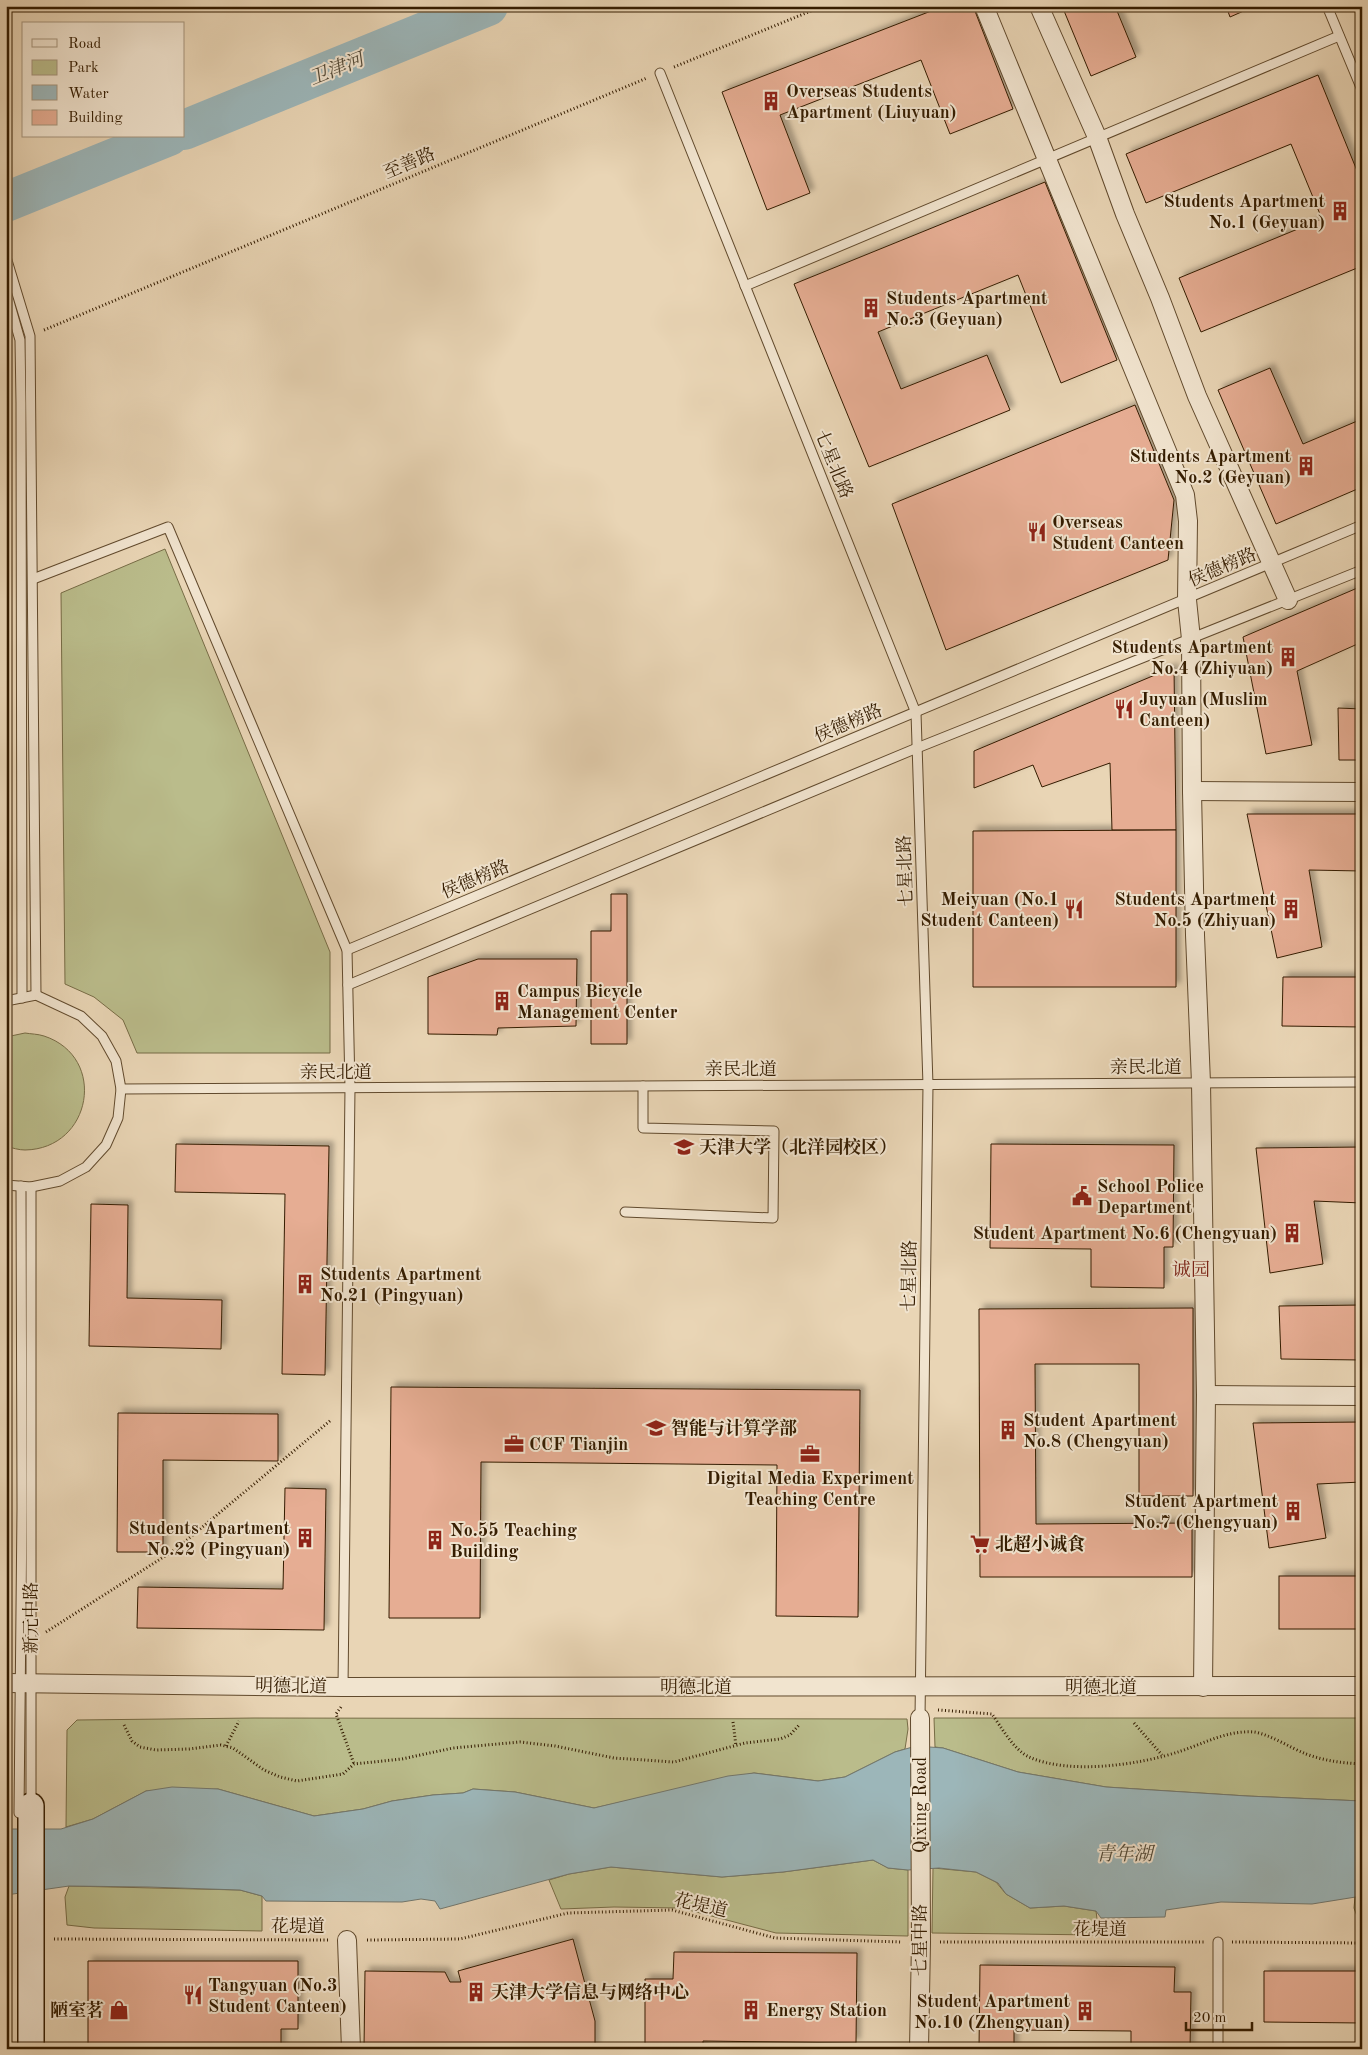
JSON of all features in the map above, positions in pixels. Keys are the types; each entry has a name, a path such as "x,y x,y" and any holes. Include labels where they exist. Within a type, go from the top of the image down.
{"street":[{"path":"984,6 1045,159 1185,495 1188,522 1187,600 1191,639 1192,792 1201,1083 1206,1395 1203,1687"},
{"path":"1040,6 1097,137 1125,214 1160,298 1197,396 1288,600"},
{"path":"1192,792 1362,792"},
{"path":"1206,1395 1362,1396"},
{"name":"明德北道","path":"19,1683 343,1687 1362,1686"},
{"name":"Qixing Road","path":"920,1712 920,1892"},
{"path":"19,2049 20,1893 23,1818"},
{"name":"新元中路","path":"23,1818 31,1928 31,2049"},
{"name":"七星中路","path":"919,2049 920,1892"},
{"path":"347,1940 351,2049"}],"lane":[{"path":"1327,6 1362,90"},
{"path":"745,286 1339,36"},
{"name":"七星北路","path":"660,73 916,713 928,1085 920,1712"},
{"path":"7,258 30,336 36,995"},
{"path":"6,291 20,340 22,998"},
{"name":"侯德榜路","path":"347,950 1187,600 1362,525"},
{"path":"33,579 168,527 347,950 350,1088 343,1687"},
{"path":"348,985 917,748 1362,570"},
{"path":"6,1001 36,995 81,1016 102,1036 116,1061 121,1089 118,1118 106,1145 86,1167 60,1182 31,1187 6,1185"},
{"name":"亲民北道","path":"121,1089 1362,1082"},
{"path":"625,1212 773,1218 774,1131 643,1128 643,1086"},
{"name":"新元中路","path":"21,1186 19,1683 23,1818"},
{"name":"新元中路","path":"23,1818 19,1683 31,1642 31,1187"},
{"path":"1218,1942 1218,2049"}],"path":[{"name":"至善路","path":"30,336 823,6"},
{"path":"31,1642 176,1549 346,1407"},
{"path":"343,1687 343,1704 336,1714 354,1764"},
{"path":"920,1712 992,1714 1007,1737 1027,1756 1058,1765 1114,1766 1179,1752 1232,1733 1256,1732 1335,1763 1362,1764"},
{"path":"226,1746 239,1721"},
{"path":"733,1722 736,1746"},
{"path":"1134,1723 1162,1755"},
{"path":"124,1725 132,1741 140,1747 172,1750 226,1746 243,1754 264,1770 280,1777 297,1781 343,1774 354,1764 402,1759 453,1748 520,1742 556,1746 614,1758 674,1762 736,1746 780,1739 790,1735 800,1724"},
{"name":"花堤道","path":"31,1928 347,1940 460,1939 568,1913 672,1910 775,1938 921,1942 1362,1943"}],"green space":[{"path":"165,549 330,952 330,1053 137,1053 123,1020 94,997 65,984 61,593"},
{"path":"25,1033 44,1036 64,1047 77,1063 84,1081 84,1100 77,1119 65,1135 48,1146 25,1150 6,1146 6,1037"},
{"path":"254,1718 907,1719 908,1729 905,1749 895,1752 845,1777 818,1781 754,1773 594,1808 515,1792 473,1789 463,1793 392,1801 363,1809 314,1816 218,1789 146,1791 93,1819 66,1827 67,1730 77,1720"},
{"path":"934,1718 1362,1718 1362,1801 1106,1787 1018,1772 935,1747"},
{"path":"873,1860 888,1868 908,1870 908,1936 776,1933 681,1908 614,1907 561,1909 549,1880 569,1874 611,1867 722,1877 783,1872"},
{"path":"933,1868 976,1872 996,1882 1006,1894 1030,1908 1064,1906 1096,1911 1099,1935 932,1933"},
{"path":"69,1886 240,1890 262,1896 262,1931 94,1928 67,1925 65,1897"},
{"path":"1362,1896 1362,1930 1354,1908 1355,1897"}],"water":[{"name":"青年湖","path":"916,1746 943,1748 1018,1772 1106,1787 1362,1801 1362,1896 1312,1904 1221,1902 1166,1910 1165,1917 1101,1918 1096,1911 1064,1906 1030,1908 1006,1894 998,1883 976,1872 939,1868 908,1870 888,1868 873,1860 783,1872 722,1877 611,1867 569,1874 440,1909 435,1901 421,1899 402,1902 266,1901 262,1896 240,1890 148,1887 69,1886 6,1895 6,1829 61,1829 93,1819 146,1791 172,1787 218,1789 314,1816 363,1809 392,1801 463,1793 473,1789 515,1792 594,1808 728,1776 754,1773 818,1781 845,1777 895,1752"}],"building":[{"name":"Overseas Students Apartment (Liuyuan)","path":"944,6 973,6 1013,109 950,134 921,60 780,115 810,193 767,210 722,92"},
{"path":"1062,6 1115,6 1136,57 1091,76"},
{"path":"1226,6 1255,6 1230,17"},
{"name":"Students Apartment No.1 (Geyuan)","path":"1318,75 1362,183 1362,266 1201,332 1179,278 1322,219 1291,144 1146,203 1126,154"},
{"name":"Students Apartment No.3 (Geyuan)","path":"1045,182 1117,360 1061,383 1018,275 878,332 901,389 987,355 1010,410 869,467 794,284"},
{"name":"Students Apartment No.2 (Geyuan)","path":"1270,368 1303,444 1362,419 1362,487 1276,524 1218,390"},
{"name":"Overseas Student Canteen","path":"1135,405 1174,500 1168,560 946,650 892,504"},
{"name":"Students Apartment No.4 (Zhiyuan)","path":"1362,586 1362,642 1297,671 1312,745 1266,754 1243,637"},
{"name":"Juyuan (Muslim Canteen)","path":"1174,667 1176,830 1112,830 1110,763 1042,787 1033,765 974,788 974,751"},
{"path":"1338,708 1362,709 1362,760 1339,760"},
{"name":"Students Apartment No.5 (Zhiyuan)","path":"1247,814 1362,814 1362,871 1309,870 1322,947 1277,958"},
{"name":"Meiyuan (No.1 Student Canteen)","path":"1176,830 1176,987 973,987 973,831"},
{"path":"611,894 627,894 627,1044 591,1044 591,931 611,931"},
{"name":"Campus Bicycle Management Center","path":"478,959 577,959 576,1026 498,1028 497,1035 428,1034 428,977"},
{"name":"Students Apartment No.5 (Zhiyuan)","path":"1283,977 1362,977 1362,1027 1282,1026"},
{"name":"Students Apartment No.21 (Pingyuan)","path":"176,1144 329,1146 325,1375 282,1374 285,1194 175,1192"},
{"name":"School Police Department","path":"991,1144 1174,1145 1173,1247 1164,1247 1164,1288 1091,1287 1091,1249 990,1248"},
{"name":"Student Apartment No.6 (Chengyuan)","path":"1362,1147 1362,1203 1314,1201 1323,1264 1270,1273 1256,1148"},
{"path":"91,1204 128,1205 127,1298 222,1300 221,1349 89,1346"},
{"path":"1362,1305 1362,1360 1281,1359 1279,1306"},
{"name":"Student Apartment No.8 (Chengyuan)","path":"1193,1308 1193,1496 1139,1496 1139,1364 1035,1364 1036,1524 1192,1523 1192,1577 980,1577 979,1309"},
{"name":"No.55 Teaching Building","path":"391,1387 860,1390 858,1617 776,1616 777,1465 481,1462 480,1618 389,1618"},
{"name":"Students Apartment No.22 (Pingyuan)","path":"118,1413 278,1414 278,1461 163,1460 163,1552 117,1552"},
{"name":"Student Apartment No.7 (Chengyuan)","path":"1362,1422 1362,1482 1317,1484 1326,1538 1269,1548 1253,1423"},
{"name":"Students Apartment No.22 (Pingyuan)","path":"285,1488 326,1489 324,1630 137,1628 138,1587 283,1589"},
{"name":"Student Apartment No.7 (Chengyuan)","path":"1279,1576 1362,1576 1362,1629 1279,1629"},
{"name":"天津大学信息与网络中心","path":"573,1939 595,2021 595,2049 364,2049 365,1971 445,1972 450,1982 461,1982 458,1971"},
{"name":"Energy Station","path":"674,1952 857,1953 856,2043 703,2041 703,2049 645,2049 645,1979 673,1979"},
{"name":"Tangyuan (No.3 Student Canteen)","path":"88,1961 298,1961 298,2029 281,2029 281,2049 88,2049"},
{"name":"Student Apartment No.10 (Zhengyuan)","path":"980,1965 1175,1967 1174,1992 1191,1992 1190,2049 1131,2049 1131,2031 1014,2030 1014,2049 979,2049"},
{"path":"1264,1971 1362,1971 1362,2023 1264,2022"}],"waterway":[{"name":"卫津河","path":"185,130 488,6"},
{"name":"卫津河","path":"6,202 164,138"}],"place":[{"name":"Overseas Students Apartment (Liuyuan)","path":"771,101"},
{"name":"Students Apartment No.1 (Geyuan)","path":"1340,211"},
{"name":"Students Apartment No.3 (Geyuan)","path":"871,308"},
{"name":"Students Apartment No.2 (Geyuan)","path":"1306,466"},
{"name":"Overseas Student Canteen","path":"1037,532"},
{"name":"Students Apartment No.4 (Zhiyuan)","path":"1288,657"},
{"name":"Juyuan (Muslim Canteen)","path":"1124,709"},
{"name":"Meiyuan (No.1 Student Canteen)","path":"1074,909"},
{"name":"Students Apartment No.5 (Zhiyuan)","path":"1291,909"},
{"name":"Campus Bicycle Management Center","path":"502,1001"},
{"name":"天津大学（北洋园校区）","path":"684,1147"},
{"name":"School Police Department","path":"1082,1196"},
{"name":"Student Apartment No.6 (Chengyuan)","path":"1292,1233"},
{"name":"Students Apartment No.21 (Pingyuan)","path":"305,1284"},
{"name":"智能与计算学部","path":"656,1428"},
{"name":"Student Apartment No.8 (Chengyuan)","path":"1008,1430"},
{"name":"CCF Tianjin","path":"514,1444"},
{"name":"Digital Media Experiment Teaching Centre","path":"810,1454"},
{"name":"Student Apartment No.7 (Chengyuan)","path":"1293,1511"},
{"name":"Students Apartment No.22 (Pingyuan)","path":"305,1538"},
{"name":"No.55 Teaching Building","path":"435,1540"},
{"name":"北超小诚食","path":"980,1544"},
{"name":"天津大学信息与网络中心","path":"476,1992"},
{"name":"Tangyuan (No.3 Student Canteen)","path":"193,1995"},
{"name":"陋室茗","path":"119,2010"},
{"name":"Energy Station","path":"751,2010"},
{"name":"Student Apartment No.10 (Zhengyuan)","path":"1085,2011"}],"district":[{"name":"诚园","path":"1191,1269"}]}
